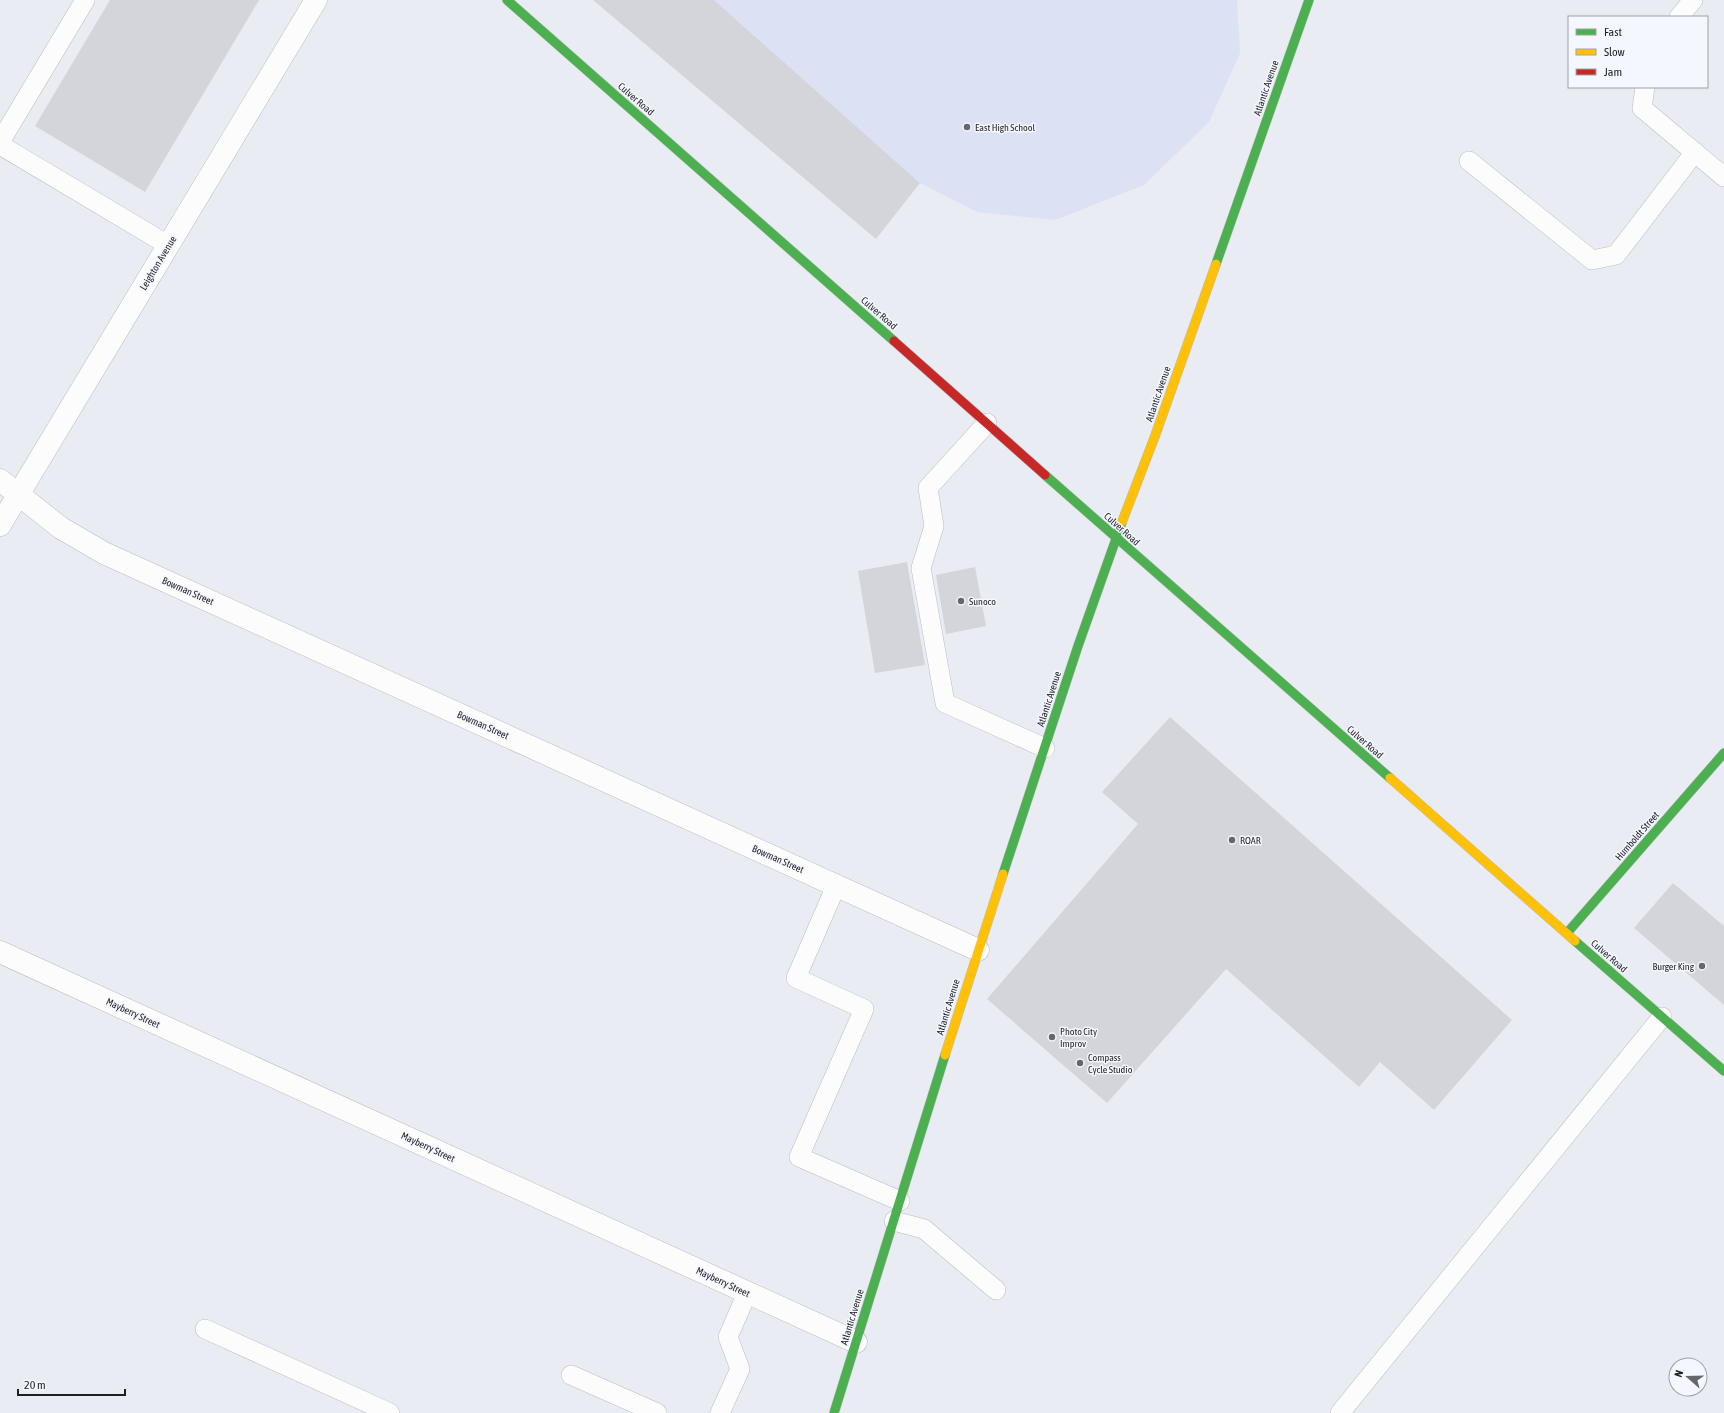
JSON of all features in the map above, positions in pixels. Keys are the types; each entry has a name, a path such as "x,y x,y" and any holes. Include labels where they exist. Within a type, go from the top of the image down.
{"main road":[{"name":"Culver Road","path":"507,0 988,423 1116,538 1724,1071"},
{"name":"Atlantic Avenue","path":"834,1413 978,950 1044,748 1116,538 1155,436 1308,0"},
{"name":"Humboldt Street","path":"1567,933 1724,753"}],"street":[{"name":"Leighton Avenue","path":"0,525 316,0"},
{"name":"Bowman Street","path":"0,480 61,528 104,553 978,950"},
{"name":"Mayberry Street","path":"0,952 856,1342"}],"lane":[{"path":"85,0 0,143 168,245"},
{"path":"1680,16 1693,0"},
{"path":"1645,88 1642,108 1724,177"},
{"path":"1469,161 1592,260 1616,255 1695,152"},
{"path":"988,423 928,488 934,526 921,568 922,575 945,703 1044,748"},
{"path":"836,886 796,978 864,1009 799,1157 900,1201"},
{"path":"1340,1413 1662,1017"},
{"path":"894,1221 924,1229 996,1290"},
{"path":"720,1413 740,1369 728,1337 747,1293"},
{"path":"205,1328 390,1413"},
{"path":"572,1375 657,1413"}],"shaded area":[{"path":"714,0 1237,0 1240,53 1209,122 1144,185 1055,220 977,212 920,183"}],"building":[{"path":"110,0 259,0 145,192 35,126"},
{"path":"593,0 714,0 920,183 876,239"},
{"path":"907,562 925,665 875,673 858,571"},
{"path":"975,567 986,626 946,634 936,575"},
{"path":"1170,717 1512,1020 1434,1110 1380,1062 1359,1087 1226,969 1107,1103 987,999 1138,824 1102,792"},
{"name":"Burger King","path":"1673,883 1724,926 1724,1005 1634,928"}],"traffic: fast":[{"path":"507,0 894,341"},
{"path":"1216,264 1309,0"},
{"path":"1045,475 1390,778"},
{"path":"1003,874 1078,646 1122,522"},
{"path":"1567,933 1724,753"},
{"path":"1575,941 1724,1071"},
{"path":"834,1413 945,1055"}],"traffic: slow":[{"path":"1122,522 1155,436 1216,264"},
{"path":"1390,778 1575,941"},
{"path":"945,1055 1003,874"}],"traffic: jam":[{"path":"894,341 1045,475"}],"place":[{"name":"East High School","path":"967,127"},
{"name":"Sunoco","path":"961,601"},
{"name":"ROAR","path":"1232,840"},
{"name":"Burger King","path":"1702,966"},
{"name":"Photo City Improv","path":"1052,1037"},
{"name":"Compass Cycle Studio","path":"1080,1063"}]}
